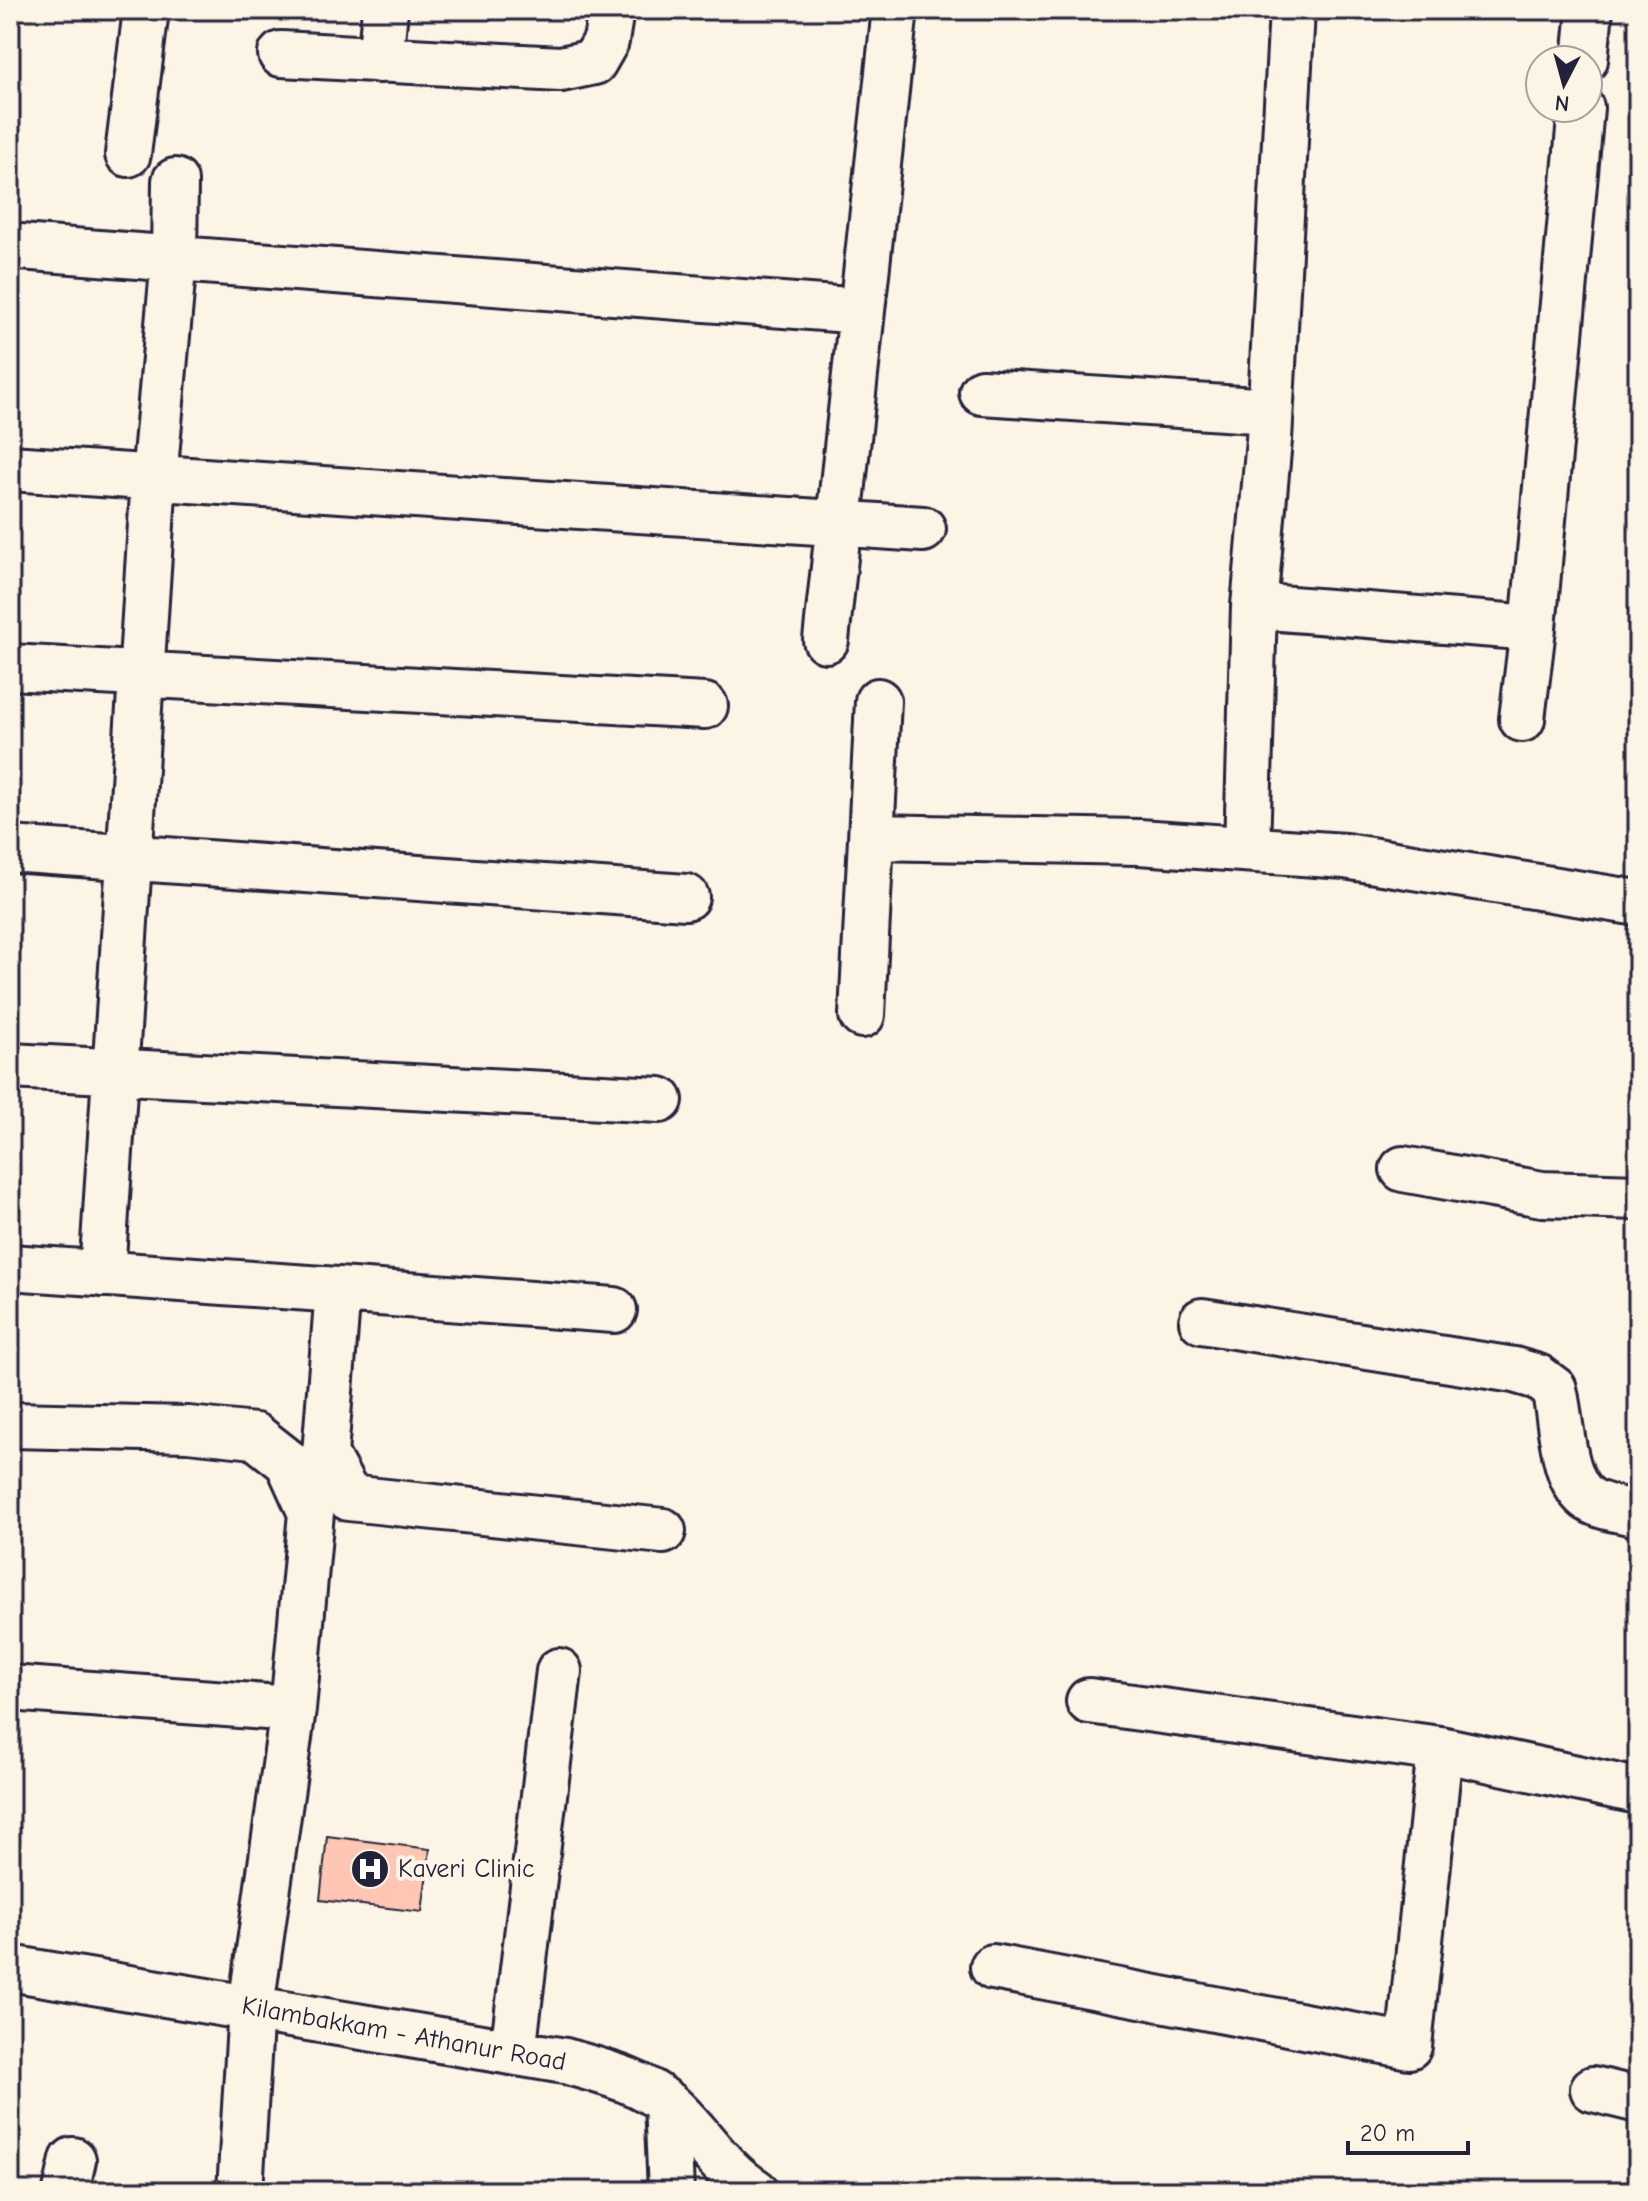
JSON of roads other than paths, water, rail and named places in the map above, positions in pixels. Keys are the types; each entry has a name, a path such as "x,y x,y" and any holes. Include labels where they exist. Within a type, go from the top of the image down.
{"street":[{"path":"128,154 146,10"},
{"path":"380,60 385,10"},
{"path":"281,54 561,69 594,62 606,41 611,10"},
{"path":"1247,849 1254,606 1270,411 1292,10"},
{"path":"1587,44 1590,10"},
{"path":"826,640 894,18"},
{"path":"1522,719 1580,124"},
{"path":"102,1274 154,478 174,259 175,181"},
{"path":"20,247 862,311"},
{"path":"982,392 1270,411"},
{"path":"10,468 923,529"},
{"path":"1254,606 1533,628"},
{"path":"10,667 705,706"},
{"path":"862,1015 878,701"},
{"path":"872,837 1139,842 1345,856 1638,903"},
{"path":"10,849 686,897"},
{"path":"10,1066 660,1100"},
{"path":"1403,1169 1542,1194 1638,1197"},
{"path":"10,1267 614,1310"},
{"path":"338,1290 325,1454 349,1498 663,1531"},
{"path":"1202,1321 1514,1370 1538,1377 1554,1389 1566,1460 1575,1487 1591,1501 1638,1514"},
{"path":"10,1425 188,1429 255,1436 288,1462 311,1513 293,1709 251,2007 240,2191"},
{"path":"513,2052 559,1671"},
{"path":"10,1688 293,1709"},
{"path":"1089,1701 1440,1749 1638,1791"},
{"path":"993,1967 1409,2046 1440,1749"},
{"name":"Kilambakkam - Athanur Road","path":"10,1968 565,2061 623,2079 667,2103 735,2179 755,2191"},
{"path":"1593,2089 1638,2100"},
{"path":"667,2103 671,2191"}],"place":[{"name":"Kaveri Clinic","path":"370,1869"}]}
